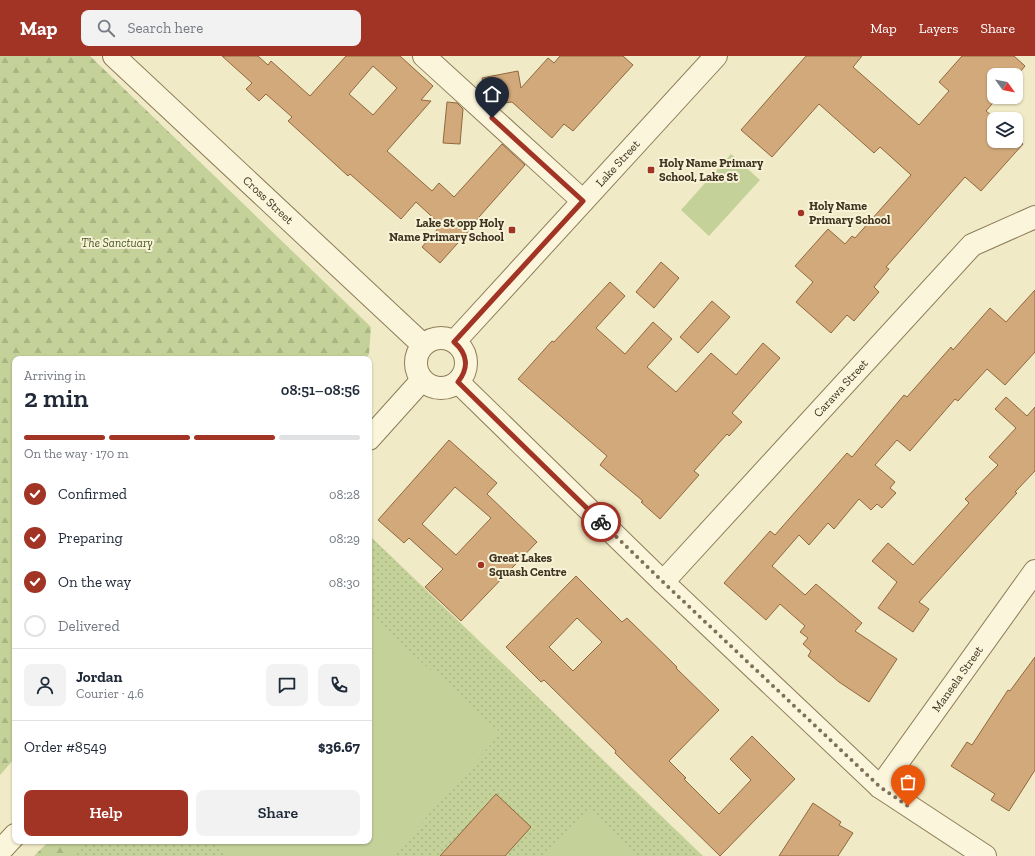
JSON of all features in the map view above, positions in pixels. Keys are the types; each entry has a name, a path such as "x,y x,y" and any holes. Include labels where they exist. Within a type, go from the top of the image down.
{"street":[{"name":"Cross Street","path":"114,56 423,345"},
{"path":"424,56 583,201"},
{"name":"Lake Street","path":"454,342 716,56"},
{"name":"Carawa Street","path":"663,582 972,245 1035,217"},
{"path":"446,338 460,347 464,353 466,361 462,376 458,382 451,386 435,388 422,380 416,366 416,358 418,351 423,345 430,340 446,338"},
{"path":"372,436 422,380"},
{"path":"458,382 663,582 880,787 984,856"},
{"name":"Maneela Street","path":"880,787 1035,571"},
{"path":"0,851 12,838"}],"green space":[{"name":"The Sanctuary","path":"0,56 90,56 371,327 369,354 368,356 12,356 12,761 0,775"},
{"path":"731,154 760,180 709,236 681,210"},
{"path":"372,538 703,856 47,856 58,844 372,844"},
{"path":"372,618 501,733 394,854 395,856 231,856 217,844 372,844"},
{"path":"588,811 638,856 547,856"},
{"path":"46,844 86,844 73,856 34,856"}],"building":[{"path":"222,56 258,56 268,65 271,61 310,96 346,56 400,56 433,86 421,100 431,101 387,151 432,191 439,183 454,197 502,144 525,165 440,263 422,247 441,225 416,202 401,219 350,174 348,176 288,121 292,117 266,94 259,101 246,89 252,83","holes":["373,66 397,88 373,115 349,94"]},
{"path":"560,56 623,56 633,65 573,131 564,124 552,138 512,102 504,103 502,91 485,94 482,78 518,71 521,88 548,58 554,63"},
{"path":"806,56 862,56 853,67 919,125 949,91 939,82 962,56 1014,56 1025,66 1023,68 987,68 987,104 992,104 986,111 987,112 987,148 1019,148 981,191 965,177 886,267 889,269 874,287 879,292 854,321 847,315 831,333 796,302 813,282 795,266 828,229 845,244 852,236 855,238 911,175 880,147 874,153 819,104 772,157 741,130"},
{"path":"447,102 457,103 463,109 460,144 443,143"},
{"path":"661,262 679,278 654,308 636,292"},
{"path":"610,282 625,296 596,328 625,354 653,322 672,339 647,367 676,392 711,353 736,375 763,343 780,358 732,413 742,422 729,436 727,434 694,471 699,475 660,519 641,502 643,501 600,465 607,456 518,379 552,341 554,342"},
{"path":"1035,290 1035,352 1005,385 987,369 958,401 955,399 910,451 897,440 875,465 895,482 890,488 896,493 882,508 877,504 871,510 859,499 834,529 828,523 809,545 799,535 772,566 805,595 816,584 862,623 855,631 897,659 869,702 839,682 808,656 811,651 803,644 808,638 800,632 805,626 780,604 766,620 724,583 770,531 775,535 847,453 852,457 904,395 907,397 951,347 953,350 990,308 1006,322"},
{"path":"712,301 730,317 698,353 680,337"},
{"path":"1006,397 1027,416 1035,407 1035,471 919,602 929,609 913,632 878,608 897,582 872,561 888,543 913,565 969,503 965,499 998,465 989,457 1016,428 995,409"},
{"path":"449,440 497,483 487,494 537,542 461,621 425,587 443,569 409,538 404,543 378,520","holes":["455,487 491,518 456,555 422,524"]},
{"path":"576,576 622,622 627,618 719,710 669,761 686,778 684,779 719,814 751,780 730,759 752,736 795,779 720,856 615,753 616,751 544,680 541,682 506,647","holes":["577,618 602,642 573,671 549,647"]},
{"path":"1035,657 1035,770 1009,811 991,800 995,794 951,766 967,742 972,745 1008,690 1010,691"},
{"path":"496,794 531,827 505,856 440,856"},
{"path":"813,803 841,822 839,825 853,833 838,856 779,856"}],"way so far":[{"path":"601,522 880,787 908,806"}],"place":[{"name":"Holy Name Primary School, Lake St","path":"651,170"},
{"name":"Holy Name Primary School","path":"801,213"},
{"name":"Lake St opp Holy Name Primary School","path":"512,230"},
{"name":"Great Lakes Squash Centre","path":"481,565"}],"route":[{"path":"492,118 583,201 454,342 464,353 466,361 462,376 458,382 601,522"}]}
